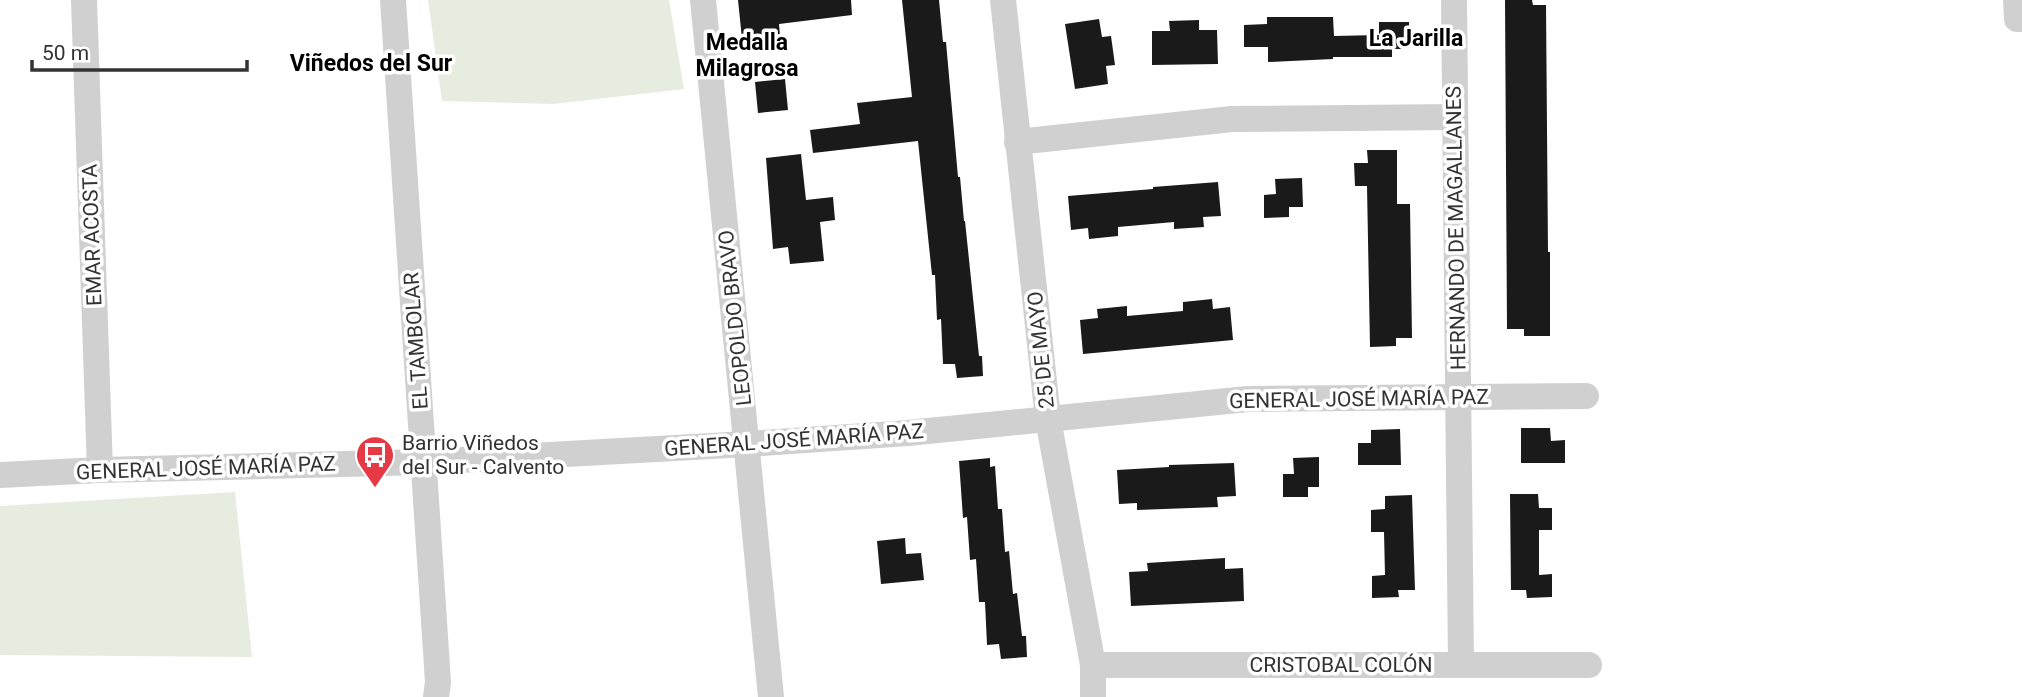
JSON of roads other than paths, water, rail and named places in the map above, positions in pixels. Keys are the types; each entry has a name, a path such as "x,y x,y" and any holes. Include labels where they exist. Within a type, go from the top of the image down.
{"street":[{"name":"EMAR ACOSTA","path":"84,0 100,470"},
{"name":"EL TAMBOLAR","path":"393,0 437,690"},
{"name":"LEOPOLDO BRAVO","path":"703,0 770,687"},
{"name":"25 DE MAYO","path":"1003,0 1048,419 1093,665 1093,697"},
{"name":"HERNANDO DE MAGALLANES","path":"1454,0 1461,665"},
{"path":"2016,0 2017,19 2022,19"},
{"path":"1017,142 1232,119 1455,117"},
{"name":"GENERAL JOSÉ MARÍA PAZ","path":"0,475 424,462 747,444 908,433 1248,398 1586,396"},
{"name":"CRISTOBAL COLÓN","path":"1093,665 1589,665"}],"place":[{"name":"Barrio Viñedos del Sur - Calvento","path":"375,489"}],"district":[{"name":"La Jarilla","path":"1416,38"},
{"name":"Medalla Milagrosa","path":"747,55"},
{"name":"Viñedos del Sur","path":"371,63"}]}
